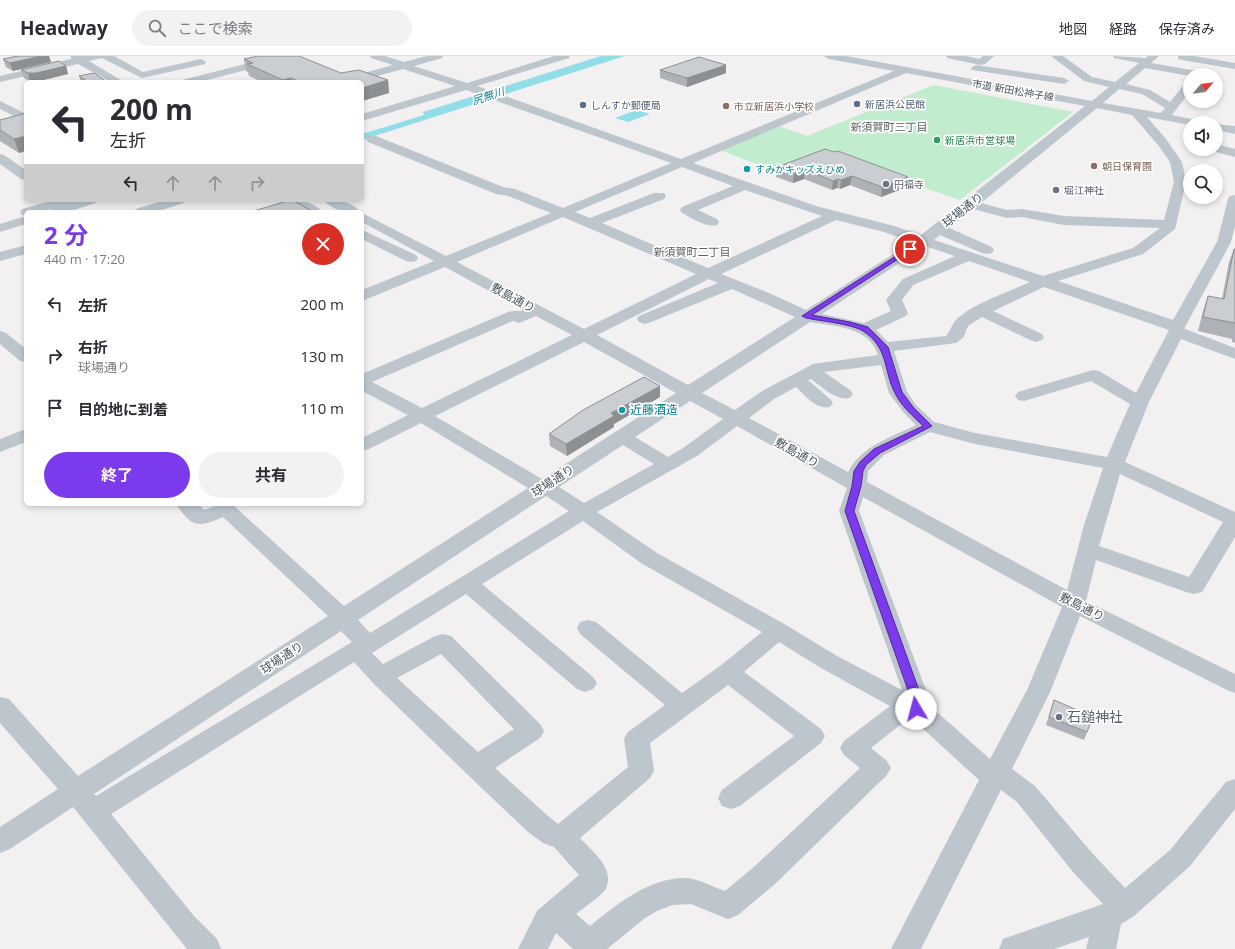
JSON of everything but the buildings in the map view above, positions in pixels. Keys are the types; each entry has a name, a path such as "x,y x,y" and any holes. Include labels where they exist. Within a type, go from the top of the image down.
{"street":[{"path":"0,80 76,58 99,56"},
{"path":"106,56 145,76 201,62"},
{"path":"194,80 289,56"},
{"path":"375,56 482,92 811,209 889,229 968,256 1046,280 1177,329 1235,354"},
{"path":"350,80 438,56"},
{"path":"364,117 547,56"},
{"path":"461,85 565,56"},
{"name":"市道 新田松神子線","path":"829,56 961,80 1089,109 1136,112 1183,121"},
{"path":"951,56 1064,81"},
{"path":"1056,56 1088,78 1146,92 1171,107"},
{"path":"1118,56 1148,61 1183,70"},
{"path":"1176,56 1235,66"},
{"path":"76,58 115,80"},
{"name":"球場通り","path":"0,841 84,802 343,618 923,241 1148,61"},
{"path":"961,80 982,62"},
{"path":"364,295 905,70"},
{"path":"890,76 1089,109"},
{"path":"1164,117 1183,92"},
{"path":"364,112 406,102"},
{"path":"0,104 24,118"},
{"path":"84,802 362,647 468,584 584,511 690,452 768,395 819,368 950,340 957,335 961,324 981,311 1046,280 1138,250 1168,229 1180,182 1176,162 1162,142 1136,112"},
{"path":"13,126 24,123"},
{"path":"1223,128 1235,130"},
{"path":"372,139 501,191 510,192 564,212 806,316 850,324 865,329 886,353 898,393 910,409 928,426 975,438 1114,464 1235,520 1194,587 1088,550"},
{"path":"1223,150 1235,153"},
{"path":"0,158 23,170"},
{"path":"0,173 23,170"},
{"path":"712,222 687,210 746,186"},
{"path":"590,223 659,196"},
{"path":"906,949 1039,690 1074,604 1094,525 1114,464 1140,402 1177,329 1227,251 1226,236 1235,199"},
{"path":"37,210 78,202"},
{"path":"147,210 173,202"},
{"path":"295,202 311,210"},
{"path":"335,202 349,210"},
{"path":"56,210 66,204"},
{"path":"971,204 1007,214 1013,212 1050,219 1091,222 1169,224"},
{"path":"0,220 24,213"},
{"path":"364,444 708,274 835,215"},
{"name":"敷島通り","path":"364,218 437,265 536,310 584,335 1074,604 1235,684"},
{"path":"0,228 24,221"},
{"path":"939,229 1019,263 1042,274 1046,280"},
{"path":"364,235 410,257 437,265"},
{"path":"0,257 24,250"},
{"path":"865,329 900,313 894,300 908,282 968,256"},
{"path":"639,322 732,283"},
{"path":"364,379 514,315 519,318 536,310"},
{"path":"981,311 1036,337"},
{"path":"0,336 24,356"},
{"path":"1024,396 1093,375 1140,402"},
{"path":"804,376 844,394"},
{"path":"804,376 824,403"},
{"path":"364,385 421,415 542,488 555,492 649,558 778,631 828,662 913,707 995,775 1026,794 1083,863 1116,912"},
{"path":"555,914 590,945 638,906 655,896 689,891 728,906 765,875 878,768 853,748 913,707 915,693 849,511 857,486 858,471 861,467 877,451 928,426"},
{"path":"622,436 668,465"},
{"path":"0,446 24,437"},
{"path":"188,506 201,519 232,507 343,618 380,676 538,824 553,835 562,836 593,871 594,882 548,920 533,949"},
{"path":"468,584 585,684"},
{"path":"588,628 682,706"},
{"path":"562,836 641,771 637,740 728,672 778,631"},
{"path":"380,676 443,642 531,731 476,767"},
{"path":"728,672 812,736 731,798"},
{"path":"0,706 84,802 184,925 206,949"},
{"path":"1014,949 1116,912 1154,882 1180,858 1235,790"},
{"path":"1101,949 1116,912"}],"green space":[{"path":"934,85 1073,112 960,200 822,153 777,172 720,150 776,125 807,136"}],"water":[{"name":"尻無川","path":"601,56 625,56 364,139 364,133 424,115 423,112"},
{"path":"637,110 650,114 628,122 615,118"}],"place":[{"name":"新居浜公民館","path":"857,104"},
{"name":"しんすか郵便局","path":"583,105"},
{"name":"市立新居浜小学校","path":"726,106"},
{"name":"新居浜市営球場","path":"937,140"},
{"name":"朝日保育園","path":"1094,166"},
{"name":"すみかキッズえひめ","path":"747,169"},
{"name":"円福寺","path":"886,184"},
{"name":"堀江神社","path":"1056,190"},
{"name":"近藤酒造","path":"622,410"},
{"name":"石鎚神社","path":"1059,717"}],"district":[{"name":"新須賀町三丁目","path":"889,127"},
{"name":"新須賀町二丁目","path":"692,252"}],"route":[{"path":"910,249 806,316 850,324 865,329 884,347 898,393 910,409 928,426 877,451 863,464 858,471 857,486 849,511 915,693 916,709"}]}
